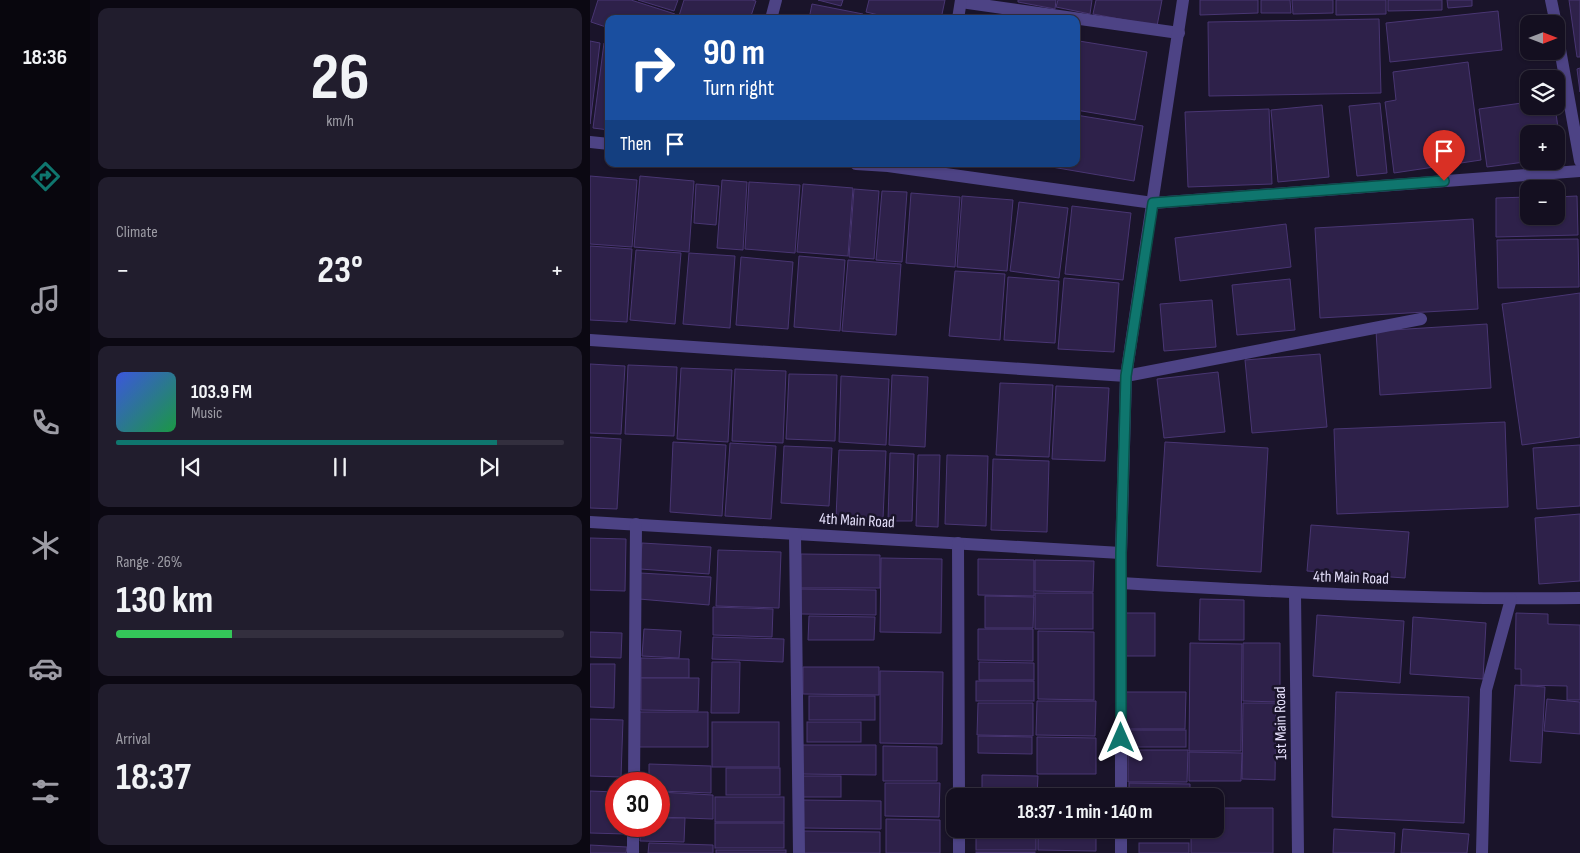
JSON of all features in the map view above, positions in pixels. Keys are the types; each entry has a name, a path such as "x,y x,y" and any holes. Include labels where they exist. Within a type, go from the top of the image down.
{"street":[{"path":"772,15 776,0"},
{"path":"1121,788 1121,553 1126,376 1183,0"},
{"path":"1552,0 1554,15"},
{"path":"959,15 961,1 1056,15"},
{"path":"1080,19 1178,33"},
{"path":"1562,60 1580,161"},
{"path":"590,142 605,144"},
{"path":"888,167 1153,203 1580,171"},
{"path":"590,340 1126,376 1421,318"},
{"name":"4th Main Road","path":"590,522 1121,553"},
{"path":"634,772 636,524"},
{"path":"795,534 799,853"},
{"path":"958,543 959,788"},
{"name":"4th Main Road","path":"1121,584 1295,593 1511,599 1580,598"},
{"name":"1st Main Road","path":"1295,593 1298,853"},
{"path":"1482,853 1486,690 1511,599"},
{"path":"633,837 633,853"},
{"path":"959,838 959,853"},
{"path":"1121,838 1121,853"}],"building":[{"path":"598,0 631,0 675,14 605,15 605,27 591,22"},
{"path":"638,0 678,0 674,11"},
{"path":"684,0 756,1 751,15 679,15"},
{"path":"818,0 843,0 841,6"},
{"path":"869,0 945,0 942,15 879,15 866,12"},
{"path":"1018,0 1056,0 1055,9 1018,2"},
{"path":"1058,0 1092,0 1090,14 1056,7"},
{"path":"1096,0 1162,0 1157,26 1093,14"},
{"path":"1200,0 1258,0 1258,13 1200,15"},
{"path":"1261,0 1290,0 1291,13 1261,13"},
{"path":"1292,0 1333,0 1333,13 1293,14"},
{"path":"1336,0 1386,0 1386,14 1336,15"},
{"path":"1388,0 1442,0 1442,10 1388,11"},
{"path":"1447,0 1472,0 1472,6 1448,8"},
{"path":"1569,0 1580,0 1580,57 1577,57"},
{"path":"812,4 863,14 863,15 810,15"},
{"path":"1498,11 1502,50 1390,62 1386,23"},
{"path":"1379,19 1381,93 1209,96 1208,22"},
{"path":"590,41 600,43 590,124"},
{"path":"1080,41 1147,52 1135,120 1080,111"},
{"path":"604,43 605,43 605,130 593,128"},
{"path":"1468,62 1481,160 1394,173 1385,102 1396,100 1393,72"},
{"path":"1580,68 1580,92 1577,69"},
{"path":"1380,103 1387,173 1357,176 1349,106"},
{"path":"1520,103 1520,115 1556,115 1558,125 1520,125 1520,163 1487,167 1479,109"},
{"path":"1322,105 1329,177 1278,182 1271,110"},
{"path":"1269,109 1272,184 1188,187 1185,112"},
{"path":"1080,116 1143,126 1134,181 1052,167 1080,167"},
{"path":"590,176 637,180 632,247 590,244"},
{"path":"640,176 694,181 689,252 634,247"},
{"path":"722,180 747,182 743,250 717,248"},
{"path":"749,182 800,185 795,253 745,249"},
{"path":"696,184 719,186 716,225 694,223"},
{"path":"803,184 853,188 848,256 797,252"},
{"path":"854,189 879,191 874,259 849,257"},
{"path":"882,191 907,192 902,262 876,260"},
{"path":"911,193 960,197 955,267 906,263"},
{"path":"962,196 1013,200 1007,271 957,267"},
{"path":"1577,196 1578,235 1496,237 1496,198 1520,197 1520,225 1565,225 1565,197"},
{"path":"1019,202 1068,208 1059,278 1010,271"},
{"path":"1072,206 1131,213 1123,280 1065,274"},
{"path":"1473,219 1478,309 1320,318 1315,228"},
{"path":"1286,224 1291,267 1180,281 1175,238"},
{"path":"1578,239 1579,287 1498,288 1497,240"},
{"path":"590,246 632,249 627,322 590,320"},
{"path":"636,250 681,253 675,324 630,320"},
{"path":"689,253 735,256 730,328 683,324"},
{"path":"799,256 845,260 840,331 794,327"},
{"path":"741,257 793,262 788,329 736,325"},
{"path":"848,260 901,264 896,335 842,331"},
{"path":"955,271 1005,274 1000,340 949,336"},
{"path":"1008,277 1059,281 1055,343 1004,340"},
{"path":"1064,278 1119,283 1114,352 1058,349"},
{"path":"1290,279 1295,330 1237,335 1232,285"},
{"path":"1580,293 1580,437 1522,445 1502,304"},
{"path":"1212,300 1216,347 1164,351 1160,304"},
{"path":"1487,324 1491,388 1380,395 1376,331"},
{"path":"1320,354 1327,427 1252,433 1245,360"},
{"path":"590,364 625,366 621,434 590,433"},
{"path":"628,365 677,367 674,436 625,434"},
{"path":"681,368 732,370 728,442 677,439"},
{"path":"735,369 786,371 783,443 732,441"},
{"path":"1218,372 1225,432 1164,438 1157,379"},
{"path":"789,374 837,375 835,441 786,439"},
{"path":"892,375 928,377 925,447 889,445"},
{"path":"841,376 889,379 886,445 839,442"},
{"path":"1000,383 1053,385 1049,457 996,455"},
{"path":"1056,386 1109,388 1105,461 1052,459"},
{"path":"1505,422 1508,507 1337,514 1334,429"},
{"path":"590,437 621,439 617,509 590,508"},
{"path":"673,442 726,445 722,516 670,512"},
{"path":"1165,442 1268,448 1261,572 1157,566"},
{"path":"730,443 776,446 771,519 725,516"},
{"path":"1580,445 1580,506 1537,509 1533,448"},
{"path":"784,446 832,448 829,506 781,503"},
{"path":"839,450 886,451 883,519 836,518"},
{"path":"890,453 914,454 912,521 888,521"},
{"path":"918,455 940,455 938,527 916,526"},
{"path":"947,455 988,456 986,526 945,524"},
{"path":"993,459 1049,461 1047,532 991,530"},
{"path":"1580,514 1580,581 1539,584 1535,518"},
{"path":"1311,525 1409,532 1405,578 1307,571"},
{"path":"590,538 626,539 625,591 590,590"},
{"path":"642,543 711,547 709,574 640,569"},
{"path":"718,550 781,552 779,608 716,606"},
{"path":"801,554 880,555 880,588 801,588"},
{"path":"881,558 942,559 941,633 880,632"},
{"path":"978,559 1034,560 1034,596 978,595"},
{"path":"1035,560 1094,561 1093,592 1035,591"},
{"path":"640,573 711,577 709,605 639,599"},
{"path":"801,589 876,590 876,615 801,614"},
{"path":"1035,593 1093,593 1093,629 1035,629"},
{"path":"985,596 1034,597 1033,628 985,628"},
{"path":"1200,599 1244,600 1244,640 1199,640"},
{"path":"713,607 773,609 772,637 713,635"},
{"path":"1126,613 1155,613 1155,656 1126,656"},
{"path":"1516,613 1548,614 1548,624 1580,625 1580,700 1567,700 1567,686 1521,685 1521,669 1515,669"},
{"path":"1317,615 1404,621 1400,683 1313,676"},
{"path":"809,616 875,617 874,640 808,640"},
{"path":"1413,617 1486,623 1483,679 1410,674"},
{"path":"644,629 681,631 679,658 642,656"},
{"path":"978,629 1033,629 1033,661 978,660"},
{"path":"1038,631 1094,632 1094,700 1038,699"},
{"path":"590,632 622,633 621,658 590,657"},
{"path":"713,637 784,639 783,662 712,659"},
{"path":"1190,643 1242,644 1241,751 1189,751"},
{"path":"1243,643 1280,643 1280,702 1243,701"},
{"path":"641,658 689,659 689,678 641,678"},
{"path":"712,662 740,662 739,713 711,713"},
{"path":"979,662 1034,663 1034,680 979,680"},
{"path":"590,664 615,664 614,708 590,707"},
{"path":"803,667 879,667 879,695 803,694"},
{"path":"880,671 943,672 942,744 880,743"},
{"path":"641,678 699,678 698,711 641,710"},
{"path":"976,681 1034,681 1034,701 976,701"},
{"path":"1515,685 1545,687 1541,763 1510,761"},
{"path":"1126,692 1186,692 1185,729 1126,729"},
{"path":"1336,692 1469,697 1464,823 1332,817"},
{"path":"809,696 875,696 875,720 809,720"},
{"path":"1547,699 1580,702 1580,734 1544,731"},
{"path":"1037,701 1096,701 1095,736 1036,735"},
{"path":"978,703 1033,703 1033,736 977,735"},
{"path":"1243,703 1276,703 1275,780 1242,779"},
{"path":"636,712 708,712 708,747 635,747"},
{"path":"590,719 623,720 621,772 605,772 605,776 590,776"},
{"path":"712,722 779,722 779,767 712,767"},
{"path":"807,722 861,722 861,742 807,742"},
{"path":"1126,730 1186,730 1186,747 1126,747"},
{"path":"978,736 1032,737 1032,754 978,753"},
{"path":"1037,737 1096,738 1096,774 1037,774"},
{"path":"801,745 876,745 876,775 801,774"},
{"path":"883,746 937,747 937,781 883,781"},
{"path":"1128,750 1188,750 1187,782 1128,782"},
{"path":"1189,752 1242,753 1241,781 1189,781"},
{"path":"649,764 711,766 711,793 670,791 670,772 649,772"},
{"path":"726,768 780,768 780,795 726,795"},
{"path":"982,775 1038,776 1037,788 982,788"},
{"path":"802,776 841,776 841,797 802,797"},
{"path":"885,783 940,783 939,817 885,816"},
{"path":"1129,783 1190,784 1190,788 1129,788"},
{"path":"590,791 605,792 605,833 590,833"},
{"path":"670,793 713,795 713,819 670,817"},
{"path":"715,797 784,797 784,822 715,822"},
{"path":"803,800 881,801 881,829 802,828"},
{"path":"1224,808 1273,808 1273,853 1191,853 1191,838 1224,838"},
{"path":"670,818 685,818 684,842 640,841 640,837 670,837"},
{"path":"886,819 940,820 940,853 886,853"},
{"path":"715,823 784,823 784,848 715,848"},
{"path":"1334,829 1395,833 1394,853 1333,853"},
{"path":"1403,829 1469,834 1467,853 1401,853"},
{"path":"803,831 880,832 880,853 802,853"},
{"path":"976,838 1036,838 1036,850 976,850"},
{"path":"1038,838 1096,838 1096,851 1038,850"},
{"path":"649,843 713,845 713,853 648,853"},
{"path":"1139,843 1189,843 1189,853 1139,853"},
{"path":"590,845 627,847 626,853 590,853"},
{"path":"716,850 786,850 786,853 716,853"},
{"path":"1035,852 1035,853 976,853"}],"route":[{"path":"1121,738 1121,553 1126,376 1153,203 1444,181"}]}
